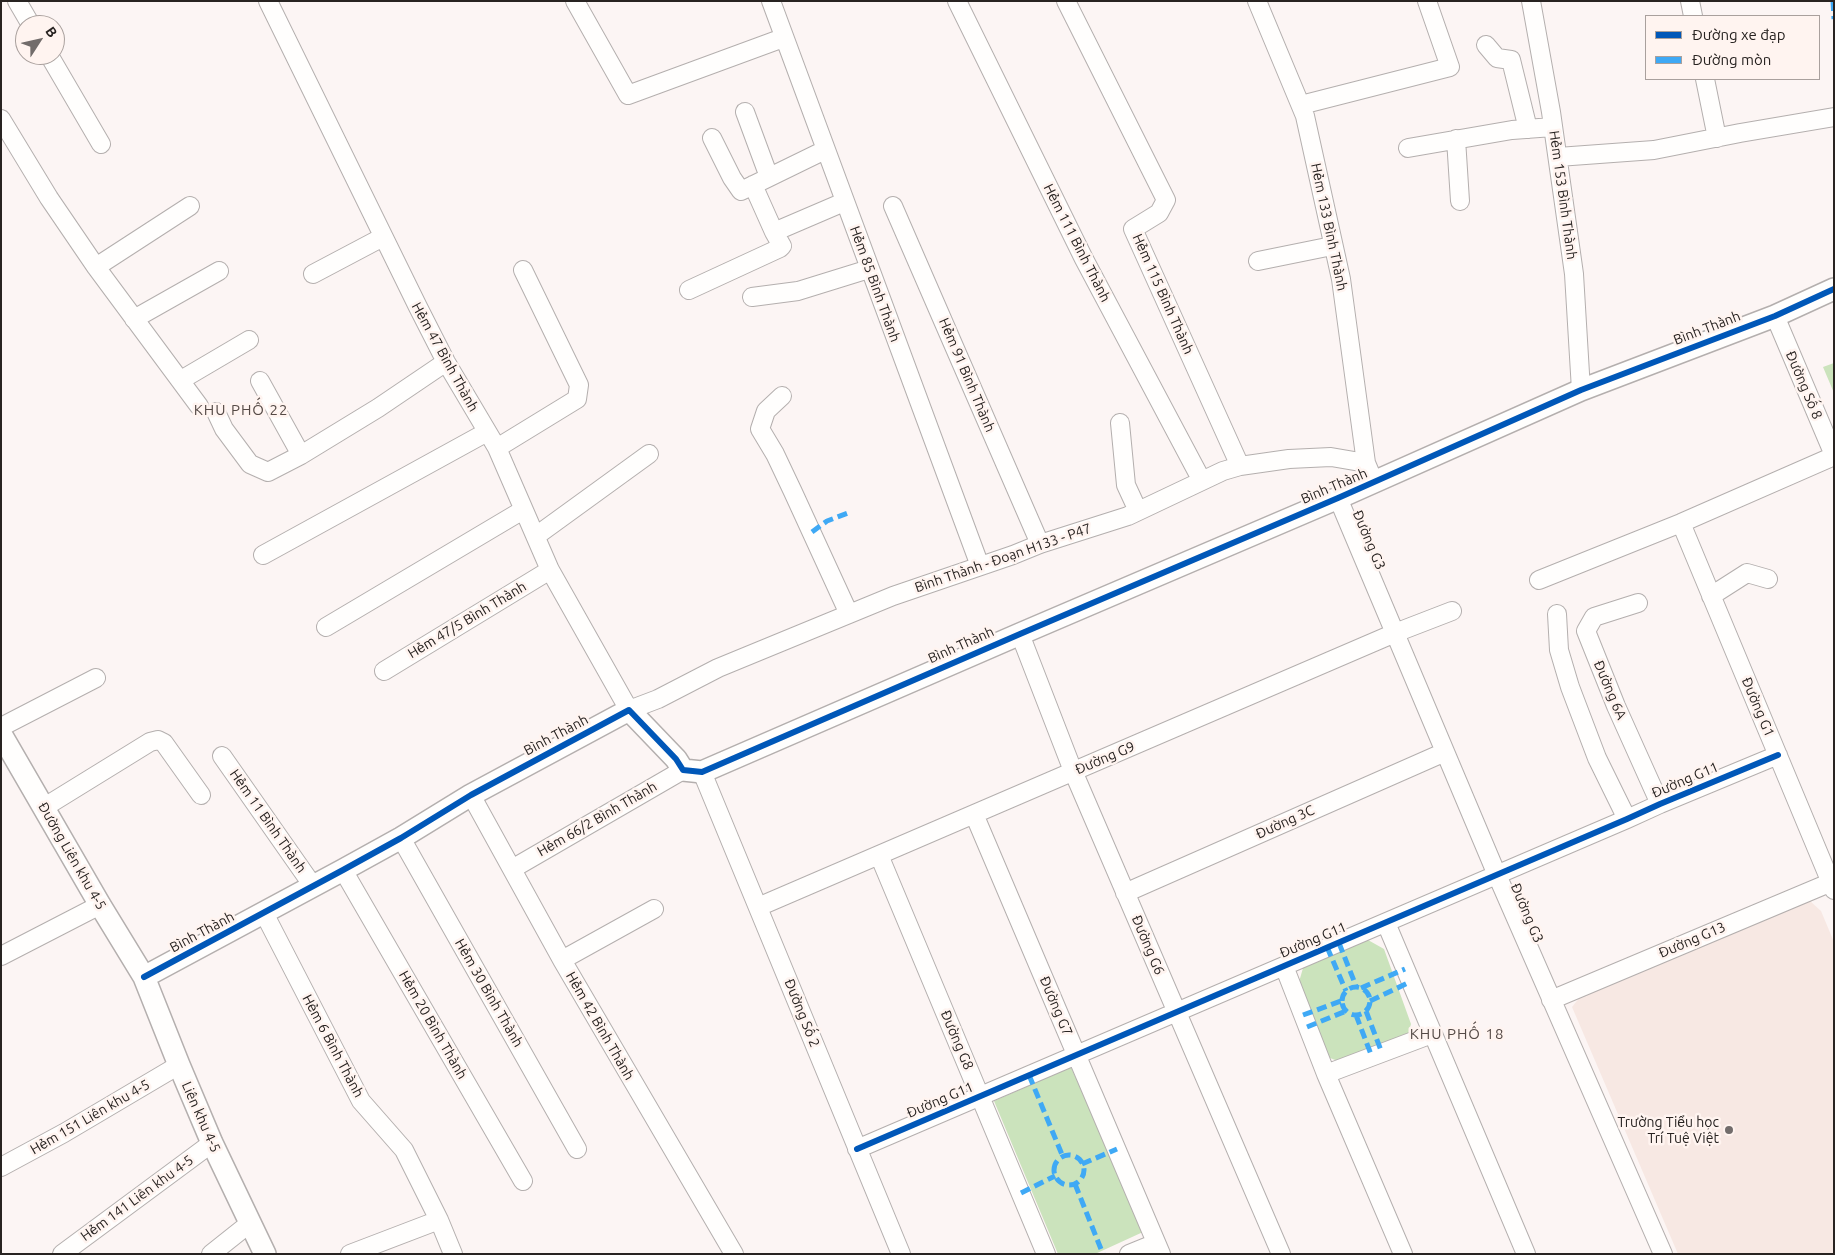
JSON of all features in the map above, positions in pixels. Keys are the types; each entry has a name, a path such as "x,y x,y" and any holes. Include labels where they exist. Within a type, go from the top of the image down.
{"street":[{"path":"18,1 26,15"},
{"name":"Hẻm 47 Bình Thành","path":"268,1 446,362 496,448 550,570 629,710"},
{"path":"575,1 628,95 784,38"},
{"name":"Hẻm 85 Bình Thành","path":"771,1 980,566"},
{"name":"Hẻm 111 Bình Thành","path":"957,1 1084,259 1202,481"},
{"name":"Hẻm 115 Bình Thành","path":"1066,1 1166,200 1159,213 1133,229 1240,466"},
{"name":"Hẻm 133 Bình Thành","path":"1257,1 1305,116 1332,246 1341,279 1370,473"},
{"path":"1301,105 1450,67 1427,1"},
{"name":"Hẻm 153 Bình Thành","path":"1531,1 1558,157 1574,274 1581,390"},
{"path":"1690,1 1693,15"},
{"path":"1486,45 1497,58 1511,60 1528,129"},
{"path":"55,65 101,144"},
{"path":"1705,80 1716,138"},
{"path":"745,112 770,177"},
{"path":"1558,157 1654,150 1834,117"},
{"path":"1,119 49,198 134,319 199,406"},
{"path":"1408,148 1456,139 1553,127"},
{"path":"712,138 732,178 741,191 825,150"},
{"path":"1456,139 1460,201"},
{"path":"689,290 781,248 782,246 753,185"},
{"path":"774,232 844,202"},
{"path":"96,266 190,206"},
{"name":"Hẻm 91 Bình Thành","path":"893,206 1040,544"},
{"path":"313,274 384,237"},
{"path":"1258,261 1332,246"},
{"path":"752,297 798,291 869,269"},
{"path":"496,448 577,399 579,386 523,270"},
{"path":"134,319 219,272"},
{"name":"Bình Thành","path":"692,771 1338,498 1370,473 1775,316 1834,289"},
{"name":"Đường Số 8","path":"1775,316 1834,456"},
{"path":"181,380 249,340"},
{"path":"216,412 224,430 250,464 268,472 301,455 395,397 446,362"},
{"path":"260,381 301,455"},
{"path":"782,396 766,411 760,429 775,454 849,614"},
{"path":"1120,423 1126,485 1138,511"},
{"path":"263,555 487,432"},
{"path":"536,536 649,454"},
{"path":"1539,580 1681,523 1834,456"},
{"name":"Bình Thành - Đoạn H133 - P47","path":"629,710 658,699 718,668 893,596 1040,544 1128,516 1202,481 1240,466 1289,459 1331,457 1370,473"},
{"name":"Đường G3","path":"1338,498 1550,1000 1663,1254"},
{"path":"326,626 523,510"},
{"name":"Đường G1","path":"1681,523 1833,885"},
{"name":"Hẻm 47/5 Bình Thành","path":"384,671 550,570"},
{"path":"1711,596 1747,573 1768,579"},
{"name":"Đường 6A","path":"1638,603 1594,617 1586,631 1605,681 1660,804"},
{"name":"Đường G9","path":"758,907 1395,633 1452,611"},
{"path":"1557,614 1560,650 1570,687 1597,758 1627,820"},
{"name":"Đường G6","path":"1020,634 1073,771 1280,1254"},
{"path":"1,728 96,678"},
{"path":"629,710 676,759 692,771"},
{"name":"Bình Thành","path":"144,977 343,870 471,795 629,710"},
{"name":"Đường Liên khu 4-5","path":"1,734 144,977"},
{"path":"44,808 150,742 158,740 164,743 201,795"},
{"name":"Đường 3C","path":"1125,893 1445,752"},
{"name":"Đường G11","path":"858,1148 1778,755"},
{"name":"Hẻm 11 Bình Thành","path":"222,756 313,886"},
{"name":"Hẻm 66/2 Bình Thành","path":"512,869 692,771"},
{"name":"Đường Số 2","path":"692,771 758,907 901,1254"},
{"name":"Hẻm 42 Bình Thành","path":"471,795 562,960 734,1254"},
{"name":"Đường G7","path":"974,814 1159,1248"},
{"name":"Hẻm 30 Bình Thành","path":"400,838 577,1148"},
{"name":"Đường G8","path":"879,855 1046,1254"},
{"name":"Hẻm 20 Bình Thành","path":"343,870 523,1181"},
{"name":"Đường G13","path":"1550,1000 1833,885"},
{"path":"1,956 100,905"},
{"path":"562,960 654,909"},
{"name":"Hẻm 6 Bình Thành","path":"264,912 361,1101 404,1150 439,1220 453,1254"},
{"path":"1386,923 1526,1254"},
{"path":"1284,966 1326,1074 1403,1254"},
{"name":"Liên khu 4-5","path":"144,977 212,1143 265,1254"},
{"path":"1326,1074 1432,1034"},
{"name":"Hẻm 151 Liên khu 4-5","path":"1,1167 64,1133 179,1065"},
{"name":"Hẻm 141 Liên khu 4-5","path":"62,1254 212,1143"},
{"path":"350,1254 439,1220"},
{"path":"211,1254 250,1223"},
{"path":"1129,1254 1159,1248"}],"shaded area":[{"name":"Trường Tiểu học Trí Tuệ Việt","path":"1810,901 1821,911 1834,942 1834,1254 1678,1254 1572,1007 1580,997"}],"green space":[{"path":"1834,363 1834,393 1823,367"},
{"path":"1368,940 1384,949 1411,1024 1408,1035 1338,1061 1330,1058 1323,1048 1299,982 1303,968"},
{"path":"1071,1067 1143,1232 1095,1254 1058,1254 994,1101"}],"marked path":[{"path":"1833,1 1834,19"},
{"path":"812,532 827,521 848,513"},
{"path":"1339,943 1356,986"},
{"path":"1327,947 1346,991"},
{"path":"1361,988 1405,969"},
{"path":"1370,1001 1410,982"},
{"path":"1356,987 1366,991 1370,1001 1366,1011 1356,1015 1346,1011 1342,1001 1346,991 1356,987"},
{"path":"1303,1015 1341,1001"},
{"path":"1307,1027 1346,1011"},
{"path":"1366,1011 1382,1053"},
{"path":"1356,1015 1372,1057"},
{"path":"1029,1075 1063,1157"},
{"path":"1082,1164 1117,1149"},
{"path":"1069,1155 1075,1156 1083,1164 1084,1170 1083,1176 1075,1184 1069,1185 1063,1184 1055,1176 1054,1170 1055,1164 1063,1156 1069,1155"},
{"path":"1021,1193 1055,1176"},
{"path":"1075,1184 1103,1254"}],"cycle path":[{"path":"144,977 343,870 401,838 471,795 629,710 676,759 683,770 702,772 1338,498 1581,390 1775,316 1834,289"},
{"path":"857,1149 1778,755"}],"place":[{"name":"Trường Tiểu học Trí Tuệ Việt","path":"1729,1130"}],"district":[{"name":"KHU PHỐ 22","path":"241,410"},
{"name":"KHU PHỐ 18","path":"1457,1034"}]}
